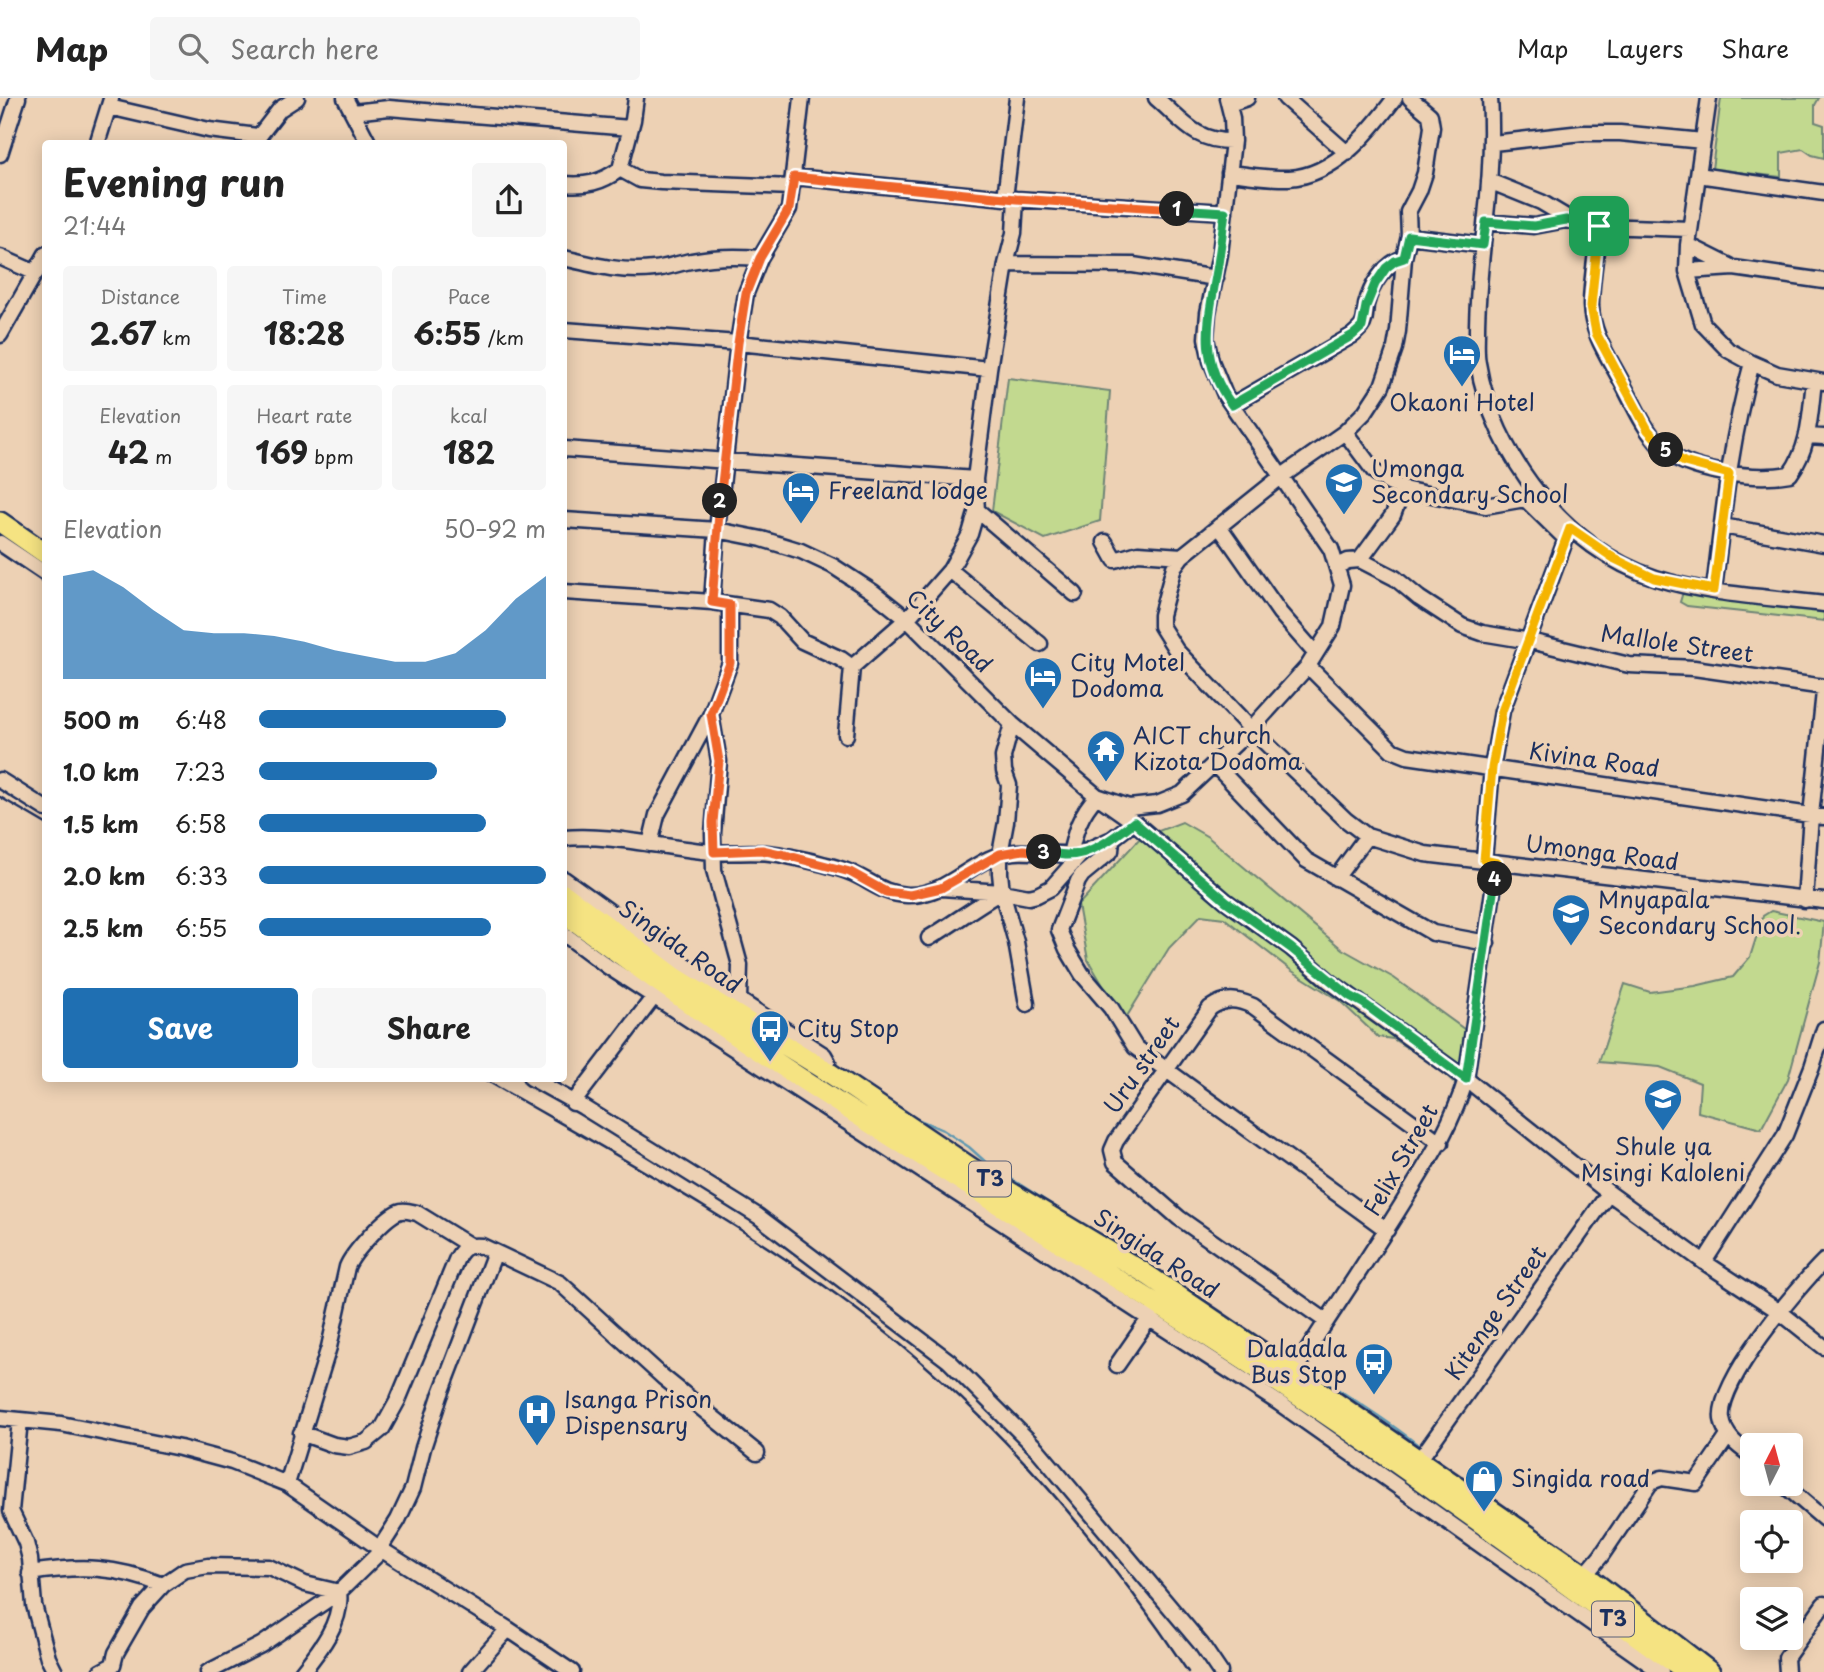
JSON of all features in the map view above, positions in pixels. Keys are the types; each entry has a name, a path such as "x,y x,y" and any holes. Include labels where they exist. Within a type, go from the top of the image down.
{"highway":[{"path":"0,507 42,536"},
{"path":"0,522 42,551"},
{"name":"Singida Road","path":"567,896 675,977 825,1070 980,1174 1143,1272 1293,1373 1687,1672"},
{"name":"Singida Road","path":"567,915 658,991 839,1102 1154,1312 1414,1467 1584,1575 1710,1672"}],"street":[{"path":"0,154 18,98"},
{"path":"98,140 110,102 255,140 280,109 297,98"},
{"path":"345,98 367,140"},
{"path":"567,184 597,182 620,169 636,98"},
{"path":"712,602 724,460 746,293 760,258 789,209 802,98"},
{"path":"846,735 852,667 907,619 950,570 970,534 977,510 975,479 989,369 1006,264 1014,233 1010,199 1017,98"},
{"path":"1156,98 1198,134 1216,141 1233,141"},
{"path":"1228,101 1247,98"},
{"path":"1285,98 1347,153"},
{"path":"1229,173 1287,178 1326,168 1347,153 1395,98"},
{"path":"1251,729 1176,650 1161,626 1161,615 1174,567 1181,556 1282,476 1345,432 1365,412 1382,386 1398,331 1404,258 1409,236 1408,212 1425,173 1432,127 1430,115 1410,98"},
{"path":"1490,98 1493,144 1477,299 1478,362 1491,411 1507,449 1568,534"},
{"path":"1599,226 1591,306 1596,333 1648,430 1663,449 1684,462 1729,474 1775,477 1790,474 1799,462 1808,436 1819,382 1777,373 1728,350 1703,324 1687,271 1690,229 1709,98"},
{"name":"City Road","path":"567,520 717,530 762,539 801,551 832,566 873,592 907,619 1012,724 1097,796 1129,807 1157,804 1182,794 1251,729 1312,660 1334,626 1342,584 1331,549 1232,405 1219,381 1206,338 1233,141 1228,101"},
{"path":"353,112 388,108 630,128"},
{"path":"1493,144 1582,134 1620,133 1703,141"},
{"path":"620,169 640,180 793,182 1225,212"},
{"path":"1698,175 1824,193"},
{"path":"1489,181 1541,202 1574,222"},
{"path":"1486,222 1534,226 1553,221 1599,226 1690,229"},
{"path":"1409,236 1483,245"},
{"path":"1688,245 1734,268"},
{"path":"567,259 607,268 638,270 733,255 760,258"},
{"path":"0,257 36,273"},
{"path":"1232,405 1353,335 1362,327 1366,306 1375,284 1386,268 1404,258"},
{"path":"0,335 42,262"},
{"path":"1006,264 1133,265 1216,278"},
{"path":"1687,271 1734,268 1824,281"},
{"path":"567,330 738,343 989,369"},
{"path":"1714,590 1729,474 1743,394 1752,363"},
{"path":"1345,432 1374,471 1389,483 1403,489 1485,506 1525,499 1568,534 1654,578 1714,590 1824,604"},
{"path":"1808,436 1824,437"},
{"path":"567,449 975,479"},
{"path":"1338,566 1348,561 1360,560 1393,515 1403,489"},
{"path":"977,510 1075,594"},
{"name":"Kivina Road","path":"1219,526 1312,660 1392,750 1407,756 1817,816"},
{"path":"1722,526 1824,544"},
{"name":"Felix Street","path":"1293,1373 1387,1230 1441,1143 1457,1109 1466,1079 1487,943 1492,768 1502,711 1568,534"},
{"path":"1105,541 1115,560 1138,553 1181,556"},
{"path":"0,543 42,571"},
{"name":"Mallole Street","path":"1360,560 1395,578 1419,598 1462,626 1482,633 1530,641 1629,665 1694,668 1824,690"},
{"path":"950,570 1040,644"},
{"path":"567,592 712,602 775,613 802,642 841,659 852,667"},
{"path":"650,844 657,815 711,714 730,663 730,605"},
{"path":"1805,900 1817,816 1824,690"},
{"path":"711,714 719,761 713,822 714,870 740,965 739,1000"},
{"path":"1012,724 1003,757 1009,785 1000,854 1002,892 1016,942 1027,1004"},
{"name":"Umonga Road","path":"1251,729 1346,820 1367,836 1425,854 1824,901"},
{"path":"1215,765 1306,860 1433,933 1487,943"},
{"path":"0,780 42,806"},
{"path":"567,838 580,836 714,852 762,850 850,872 886,892 910,895 941,888 1002,892 1029,897 1042,893 1055,884 1077,854 1076,825 1097,796 1134,822 1249,919 1466,1079 1609,1193 1704,1262 1780,1312 1824,1347"},
{"path":"941,888 1000,854 1023,850 1077,854 1112,839 1134,822"},
{"path":"1336,877 1367,836"},
{"path":"1112,839 1111,851 1078,881 1059,930 1082,974 1111,1008 1135,1047 1387,1230"},
{"path":"567,881 680,962 824,1055 828,1062 825,1070"},
{"path":"929,938 1002,892"},
{"path":"567,936 607,966 658,991 573,1103"},
{"name":"Uru street","path":"1326,1321 1179,1218 1115,1162 1112,1150 1116,1141 1210,1007 1237,999 1253,1006 1441,1143"},
{"path":"1704,1262 1785,1135 1824,1028"},
{"path":"538,1082 758,1216 949,1361 1037,1449 1152,1583 1220,1672"},
{"name":"Kitenge Street","path":"1414,1467 1609,1193"},
{"path":"287,1484 329,1347 348,1263 386,1219 399,1211 408,1210 469,1245 481,1246 560,1283 663,1377 757,1453"},
{"path":"302,1433 334,1445 349,1447 366,1442 382,1429 398,1400 457,1258 463,1248 469,1245"},
{"path":"209,1672 261,1645 339,1592 381,1549 413,1488 440,1396 495,1252"},
{"path":"1740,1446 1728,1436 1722,1418 1727,1393 1780,1312 1824,1261"},
{"path":"1117,1365 1154,1312 1661,1672"},
{"path":"0,1418 61,1424 180,1448 232,1462 287,1484 381,1549 572,1672"},
{"path":"20,1420 11,1511 26,1544 40,1628 48,1658 55,1672"},
{"path":"1584,1575 1601,1556 1651,1482 1661,1478 1696,1483 1728,1436"},
{"path":"1797,1496 1824,1519"},
{"path":"100,1672 113,1665 116,1653 142,1608 163,1585 185,1570 196,1567 259,1566 282,1572 305,1584 339,1592"},
{"path":"30,1573 105,1568 140,1576 163,1585"},
{"path":"302,1672 337,1619 341,1605 339,1592"},
{"path":"1786,1665 1824,1604"},
{"path":"470,1672 508,1629"}],"green space":[{"path":"1721,98 1819,98 1815,105 1815,122 1824,125 1824,158 1803,149 1781,153 1781,177 1712,169"},
{"path":"1008,378 1110,391 1100,521 1045,539 992,511"},
{"path":"1683,592 1824,610 1824,621 1687,606 1680,602"},
{"path":"1182,822 1208,837 1342,949 1394,978 1468,1032 1458,1086 1436,1066 1393,1039 1378,1037 1340,1001 1292,971 1224,918 1201,915 1169,948 1124,1021 1088,960 1078,905 1140,838"},
{"path":"1771,911 1824,922 1820,962 1788,1079 1761,1129 1698,1112 1700,1083 1660,1067 1599,1062 1625,984 1650,992 1733,977 1750,957 1763,916"}],"waterway":[{"path":"883,1098 917,1119 943,1130 969,1147 989,1165 1092,1230"},
{"path":"1230,1320 1286,1356"},
{"path":"1307,1369 1378,1415 1418,1445"},
{"path":"1385,1467 1481,1537"}],"railway":[{"path":"0,797 42,822"},
{"path":"489,1082 760,1242 848,1303 898,1342 945,1383 1034,1472 1115,1569 1188,1672"}],"place":[{"name":"Okaoni Hotel","path":"1462,388"},
{"name":"Umonga Secondary School","path":"1344,516"},
{"name":"Freeland lodge","path":"801,525"},
{"name":"City Motel Dodoma","path":"1043,710"},
{"name":"AICT church Kizota Dodoma","path":"1106,783"},
{"name":"Mnyapala Secondary School.","path":"1571,947"},
{"name":"City Stop","path":"770,1063"},
{"name":"Shule ya Msingi Kaloleni","path":"1663,1132"},
{"name":"Daladala Bus Stop","path":"1374,1396"},
{"name":"Isanga Prison Dispensary","path":"537,1447"},
{"name":"Singida road","path":"1484,1513"}],"route":[{"path":"794,177 1016,199 1225,212 1206,338 1219,381 1232,405 1353,335 1362,327 1370,293 1386,268 1404,258 1409,236 1483,245 1486,222 1534,226 1566,220 1599,226 1591,306 1596,333 1648,430 1663,449 1684,462 1729,474 1714,590 1654,578 1615,559 1570,528 1502,711 1492,768 1484,860 1497,863 1466,1079 1328,980 1291,948 1249,919 1134,822 1112,839 1083,852 1070,855 1023,850 1000,854 941,888 910,895 886,892 850,872 762,850 714,852 713,822 719,751 711,714 727,673 731,652 730,605 712,602 717,530 738,343 750,280 789,209 794,177"}]}
